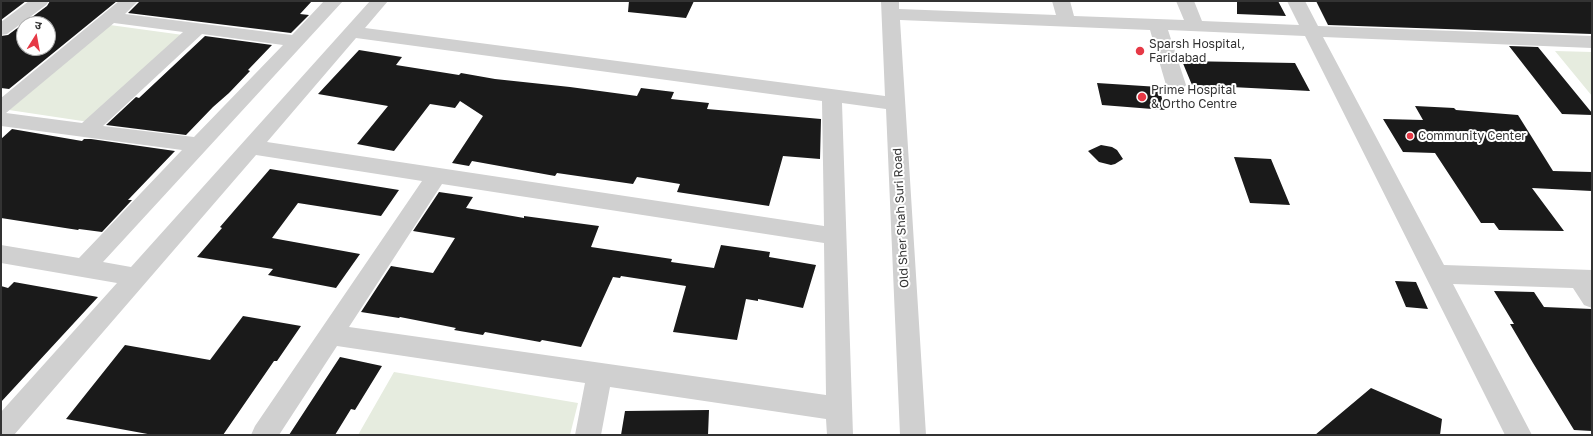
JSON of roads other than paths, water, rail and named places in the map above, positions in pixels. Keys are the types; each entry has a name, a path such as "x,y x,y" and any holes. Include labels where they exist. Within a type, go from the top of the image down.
{"street":[{"path":"1,30 40,1"},
{"path":"1,108 128,1"},
{"path":"84,268 334,1"},
{"path":"1,431 379,1"},
{"path":"1062,1 1066,21"},
{"path":"1185,1 1195,26"},
{"path":"1296,1 1519,435"},
{"path":"890,8 945,9 1066,21 1592,42"},
{"name":"Old Sher Shah Suri Road","path":"890,8 913,435"},
{"path":"110,17 296,41"},
{"path":"1157,24 1176,85"},
{"path":"86,130 198,28"},
{"path":"352,32 894,104"},
{"path":"832,96 840,435"},
{"path":"1,119 199,145"},
{"path":"251,147 836,236"},
{"path":"264,435 437,175"},
{"path":"1,254 137,277"},
{"path":"1437,274 1585,279 1592,298"},
{"path":"330,335 840,409"},
{"path":"588,435 600,374"}],"place":[{"name":"Sparsh Hospital, Faridabad","path":"1140,51"},
{"name":"Prime Hospital & Ortho Centre","path":"1142,97"},
{"name":"Community Center","path":"1410,136"}]}
